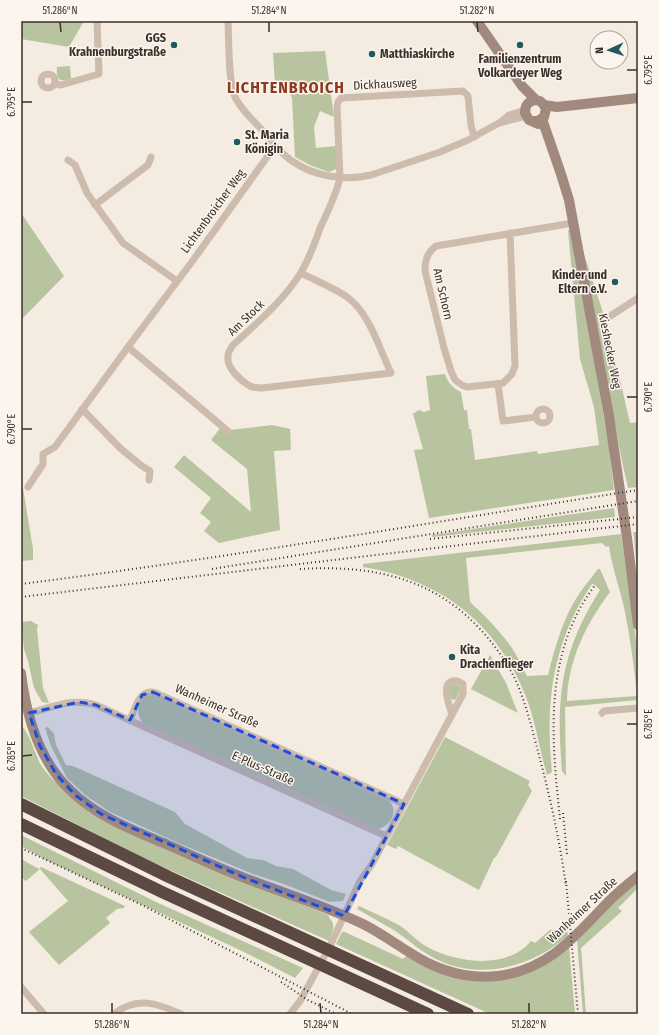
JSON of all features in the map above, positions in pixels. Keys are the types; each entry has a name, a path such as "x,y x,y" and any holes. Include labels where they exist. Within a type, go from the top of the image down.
{"highway":[{"path":"21,804 169,877 468,1014"},
{"path":"21,824 162,892 305,956 428,1014"}],"street":[{"path":"55,84 61,85 99,74 96,21"},
{"path":"228,21 231,85 235,97 242,108 275,146 292,162 317,173 340,178 363,177 389,170 440,152 499,124 509,115 557,107 638,98"},
{"name":"Kieshecker Weg","path":"477,21 522,86 535,111 546,133 562,174 569,200 609,416 638,625"},
{"name":"Dickhausweg","path":"340,178 337,107 339,100 343,97 463,91 468,96 471,125 474,137"},
{"name":"Lichtenbroicher Weg","path":"28,487 43,464 43,454 55,447 178,281 275,146"},
{"path":"95,205 148,165 151,157"},
{"path":"68,160 75,165 87,193 123,243 178,281"},
{"name":"Am Stock","path":"301,273 349,298 360,310 372,331 391,373 262,388 250,386 232,370 228,363 227,357 229,350 233,345 272,308 286,293 301,273 338,189 340,178"},
{"name":"Am Schorn","path":"498,384 467,387 456,380 448,360 424,271 425,259 430,251 436,246 573,223"},
{"path":"510,233 515,366 508,379 503,383 498,384 503,421 536,417"},
{"path":"592,328 638,298"},
{"path":"128,347 229,432"},
{"path":"82,409 121,449 150,471 149,480"},
{"name":"Wanheimer Straße","path":"21,673 29,713 40,746 56,774 74,795 95,810 123,826 238,875 364,925 430,964 450,972 467,976 495,977 517,972 538,964 566,945 613,897 638,876"},
{"name":"Wanheimer Straße","path":"130,720 142,695 147,692 153,692 404,804"},
{"path":"29,713 79,702 96,705 130,720"},
{"path":"602,713 604,711 638,708"},
{"path":"290,1014 311,981 330,946 360,881 372,864 452,715"},
{"name":"E-Plus-Straße","path":"130,720 386,836"},
{"path":"21,987 44,1014"},
{"path":"114,1014 129,1005 140,1002 166,1007 181,1014"}],"highlighted area":[{"path":"153,692 404,804 344,916 245,878 101,814 75,795 56,774 40,746 29,713 79,702 96,705 130,720 142,695"}],"green space":[{"path":"21,21 84,21 69,47 21,39"},
{"path":"325,51 334,117 320,111 314,127 316,148 336,146 336,169 329,172 312,166 295,157 292,98 285,84 275,84 273,53"},
{"path":"70,66 71,79 59,79 57,75 57,67"},
{"path":"21,213 64,276 21,320"},
{"path":"571,229 608,441 614,490 429,518 414,450 423,449 413,414 419,410 424,412 430,410 426,376 445,374 451,385 461,392 464,410 467,410 469,429 471,429 475,460 537,451 538,454 599,445 594,407 580,359 568,230"},
{"path":"583,251 608,328 630,423 638,422 638,487 628,488"},
{"path":"272,425 290,429 291,450 274,451 280,530 219,543 204,531 211,522 200,513 211,498 174,467 184,455 251,512 247,469 211,440 221,427 230,430"},
{"path":"21,476 33,549 33,560 21,561"},
{"path":"614,508 615,517 432,537 432,535"},
{"path":"633,532 638,532 638,583 634,538"},
{"path":"621,534 638,654 638,700 565,707 566,776 562,771 560,745 561,699 564,677 576,635 600,590 592,584 568,629 554,674 550,722 552,772 547,775 528,702 516,675 502,651 485,629 465,611 443,595 419,583 392,573 363,567 363,564","holes":["602,543 606,547 609,546 624,607 632,651 637,696 567,701 571,671 580,643 593,617 610,592 600,569 598,569 581,591 568,613 557,643 548,675 527,676 512,648 492,624 470,602 466,558"]},
{"path":"31,621 38,625 37,629 43,688 49,703 42,702 34,688 24,649 21,622"},
{"path":"490,655 506,683 518,713 471,689"},
{"path":"454,684 459,686 461,690 455,700 451,699 449,690"},
{"path":"157,695 389,801 393,810 391,819 385,826 375,829 144,724 138,713 140,701 147,696"},
{"path":"21,725 27,733 41,765 52,779 74,798 282,896 328,915 333,923 329,941 143,858 21,796"},
{"path":"48,727 54,734 56,745 66,765 73,766 175,812 185,824 247,858 263,860 276,866 293,869 331,890 346,894 343,901 330,902 253,874 178,843 110,812 85,795 67,778 51,746 45,728"},
{"path":"445,737 530,781 528,785 532,791 496,857 494,858 479,890 398,846 396,849 387,845"},
{"path":"21,835 156,902 303,968 295,978 244,952 46,860 21,846"},
{"path":"21,859 39,869 41,867 125,906 124,908 117,909 106,918 110,923 59,965 29,932 68,901 40,869 26,881 21,877"},
{"path":"636,883 638,888 618,908 622,911 581,948 586,1014 583,1014 577,940 613,903"},
{"path":"359,906 397,924 429,948 454,957 468,960 496,960 509,956 521,950 531,941 535,943 550,930 567,929 568,936 537,956 520,963 503,968 485,970 467,969 449,965 432,957 397,932 357,909"},
{"path":"342,932 345,932 403,959 407,955 495,979 569,946 575,1014 490,1014 336,944"}],"railway":[{"path":"21,584 175,563 638,490"},
{"path":"212,569 638,501"},
{"path":"430,539 638,517"},
{"path":"21,597 638,524"},
{"path":"300,569 350,569 374,572 398,578 420,586 441,597 461,611 480,629 504,660 516,681 527,710 551,806 566,886"},
{"path":"560,819 555,768 555,690 559,665 566,640 578,612 595,585"},
{"path":"563,813 567,854"},
{"path":"21,848 144,906 352,1014"},
{"path":"566,881 578,1014"},
{"path":"281,982 308,1000 336,1014"}],"place":[{"name":"GGS Krahnenburgstraße","path":"174,45"},
{"name":"Familienzentrum Volkardeyer Weg","path":"520,45"},
{"name":"Matthiaskirche","path":"372,54"},
{"name":"St. Maria Königin","path":"237,142"},
{"name":"Kinder und Eltern e.V.","path":"615,282"},
{"name":"Kita Drachenflieger","path":"452,657"}],"district":[{"name":"LICHTENBROICH","path":"286,87"}]}
